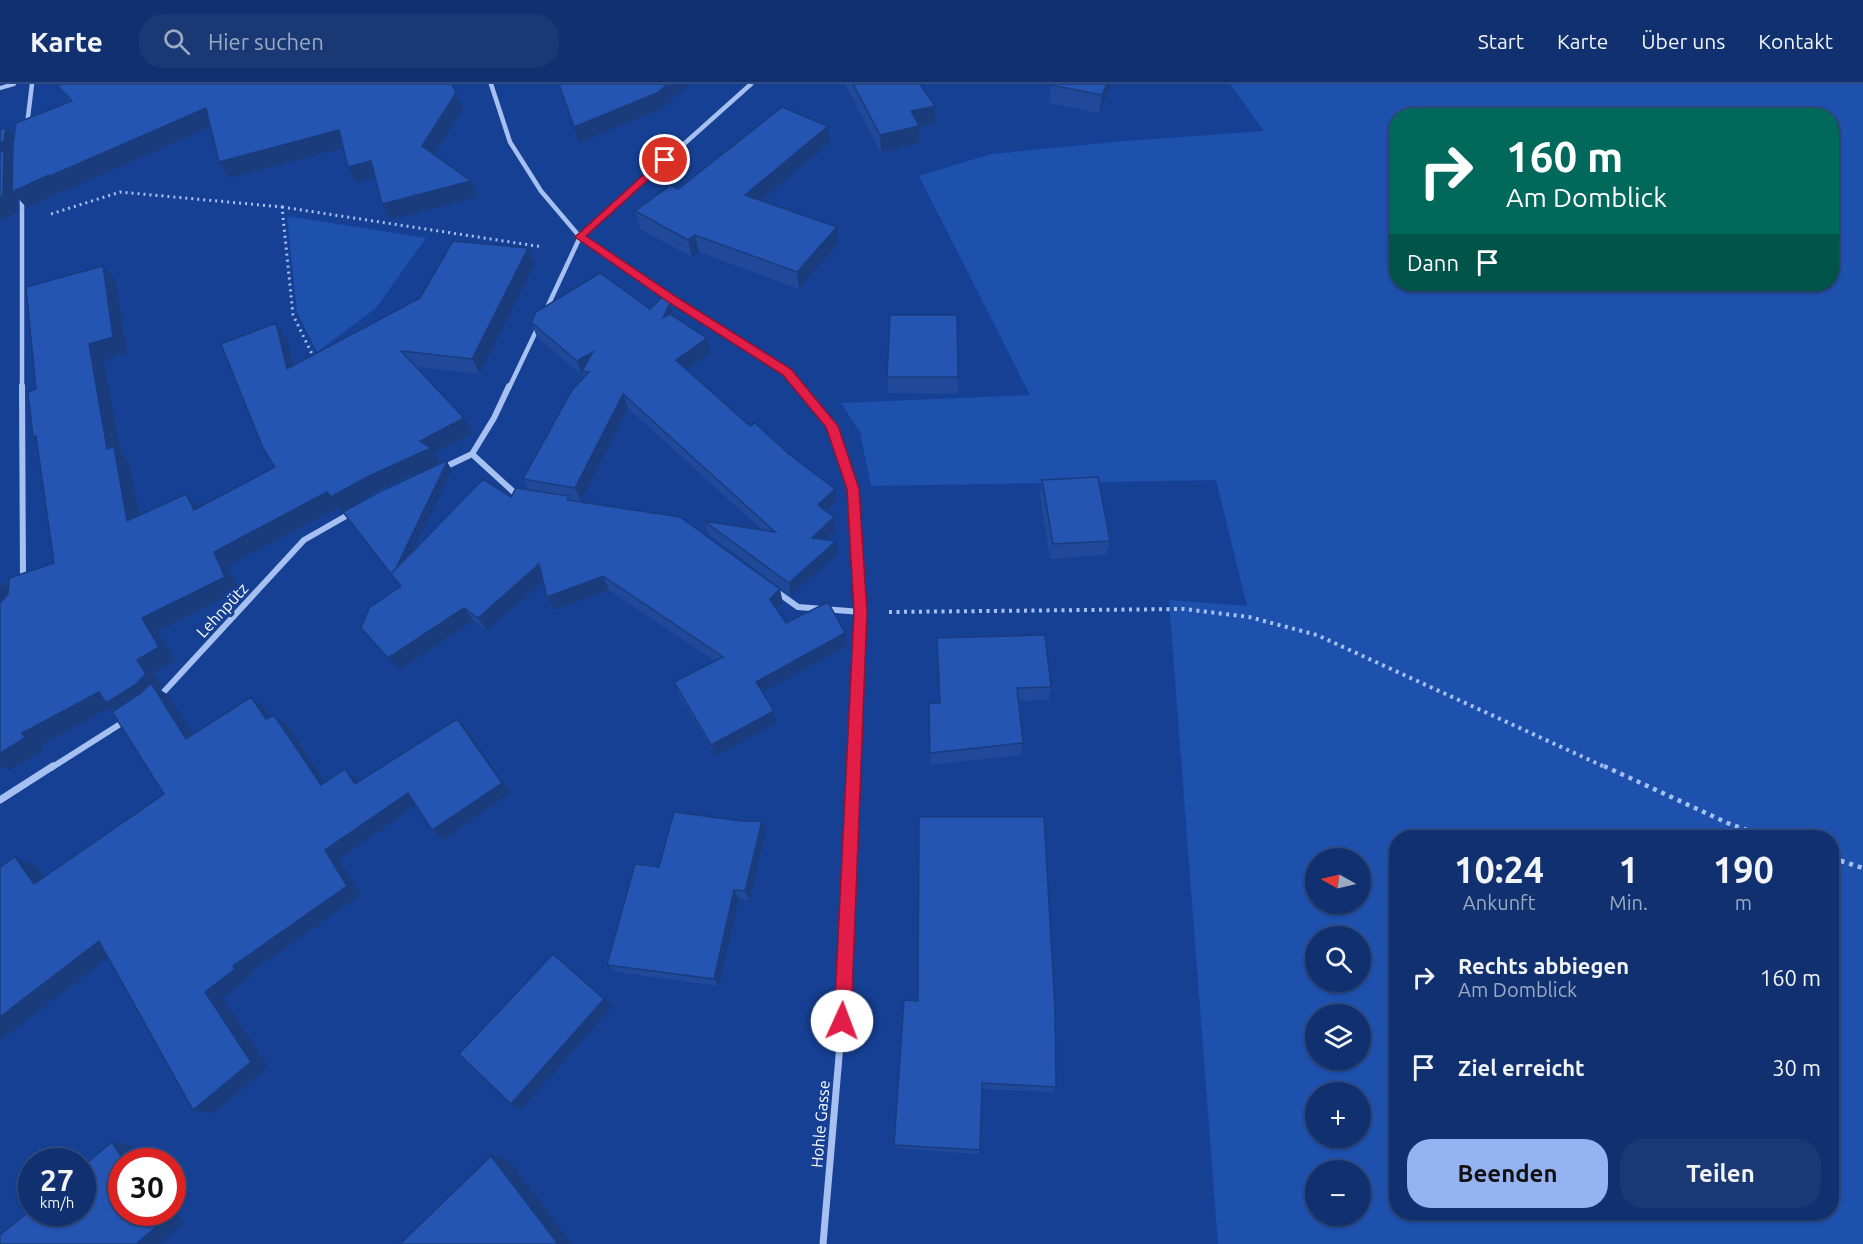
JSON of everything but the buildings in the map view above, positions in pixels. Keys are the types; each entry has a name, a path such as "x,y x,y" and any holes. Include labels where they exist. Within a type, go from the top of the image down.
{"street":[{"path":"27,128 32,84"},
{"name":"Hohle Gasse","path":"491,84 510,142 541,191 580,237 674,301 787,372 832,426 853,489 861,612 842,1021 823,1244"},
{"path":"544,314 580,237 751,84"},
{"path":"22,192 22,593"},
{"path":"432,472 472,454 494,418 539,324"},
{"path":"472,454 519,496 530,498"},
{"name":"Lehnpütz","path":"155,701 304,540 363,507"},
{"path":"770,586 798,607 861,612"},
{"path":"0,800 127,719"}],"lane":[{"path":"0,88 14,84"}],"path":[{"path":"21,223 120,192 282,207 573,252"},
{"path":"282,207 293,315 319,368"},
{"path":"861,612 1184,609 1249,617 1317,635 1747,830"},
{"path":"1839,860 1863,868"}],"shaded area":[{"path":"1230,84 1863,84 1863,1244 1218,1244 1169,600 1247,606 1216,480 871,486 860,432 841,403 1030,395 919,176 991,154 1264,131"},
{"path":"287,216 426,238 376,308 317,352 297,312"}],"route":[{"path":"665,160 580,237 674,301 787,372 832,426 853,489 861,612 842,1021"}]}
